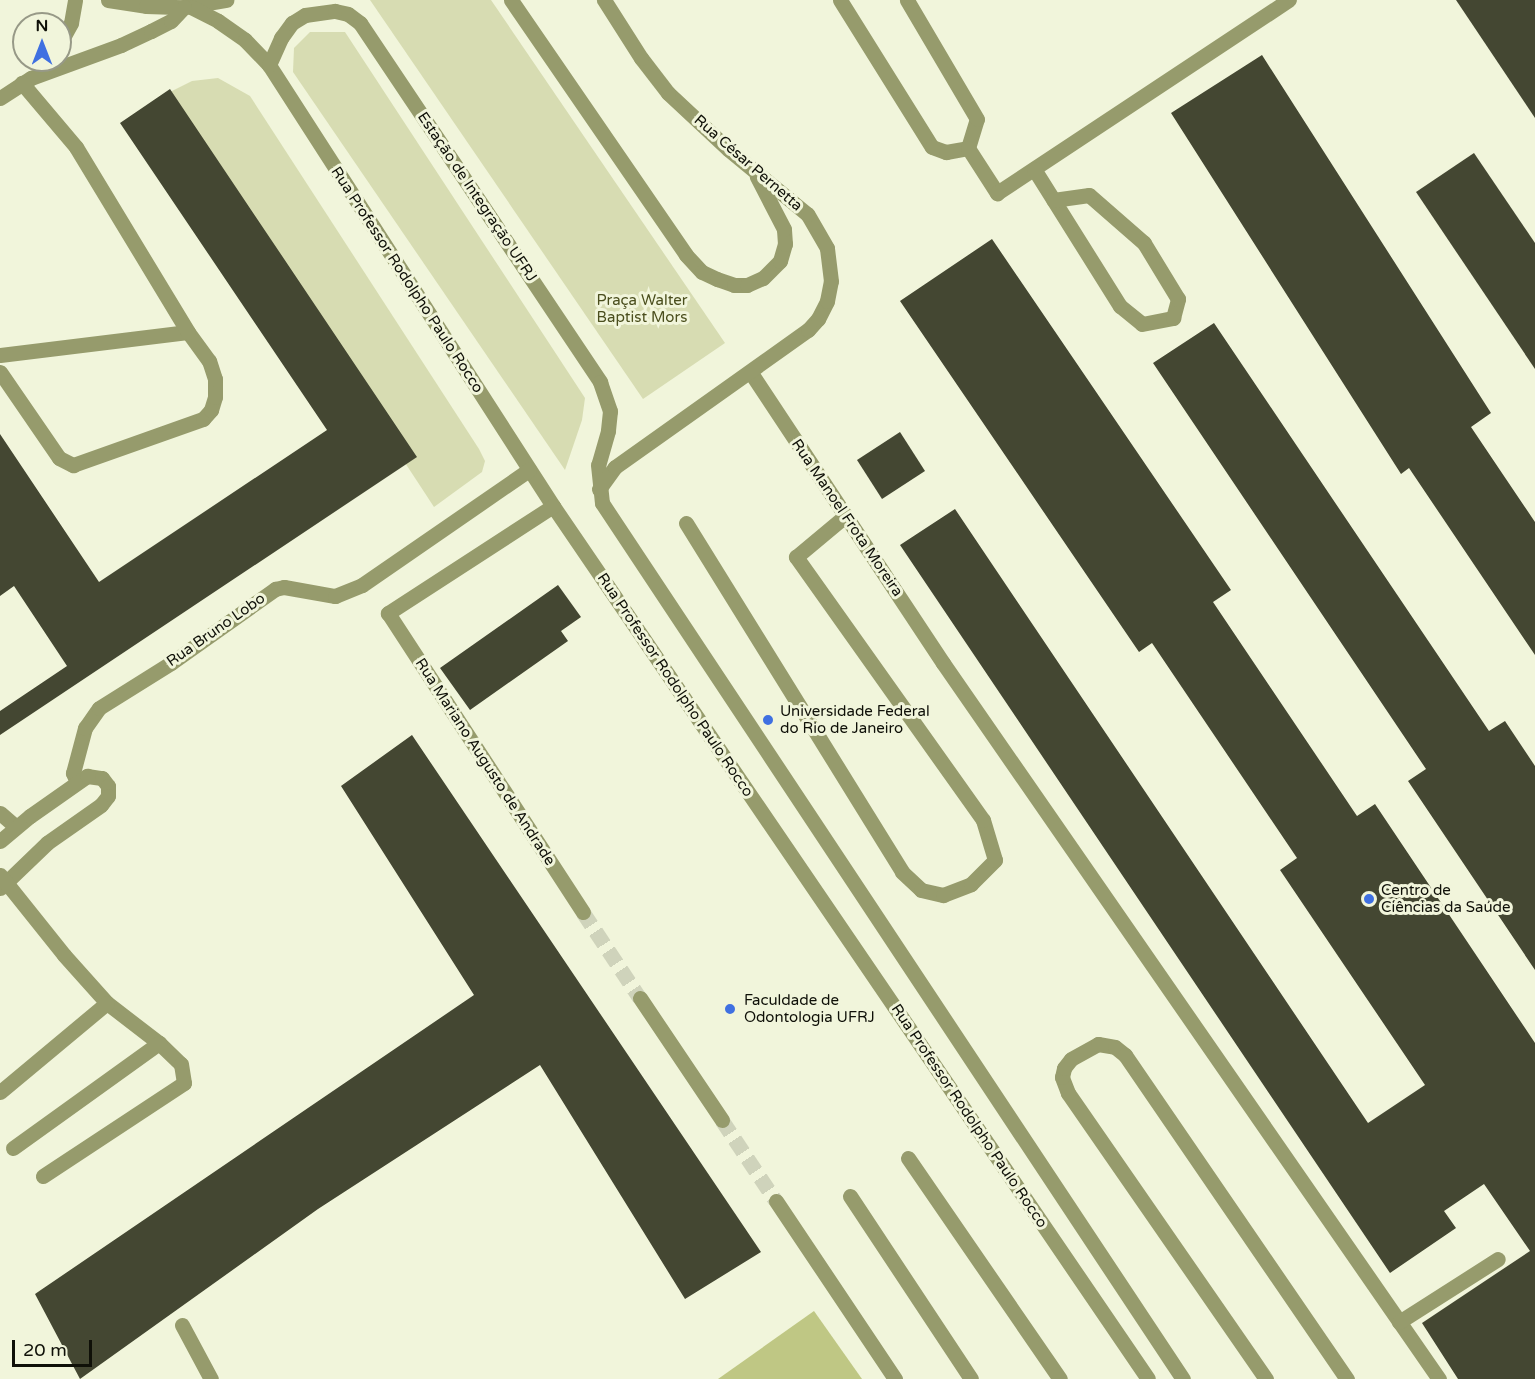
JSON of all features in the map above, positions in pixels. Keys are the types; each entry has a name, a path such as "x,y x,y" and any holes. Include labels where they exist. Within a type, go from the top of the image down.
{"street":[{"path":"72,17 75,0"},
{"path":"108,0 146,6 187,7 226,0"},
{"path":"511,0 686,255 702,272 734,285 747,285 772,271 780,261 785,244 784,229 777,211 753,169"},
{"name":"Rua César Pernetta","path":"599,489 615,467 751,373 808,330 818,319 827,301 831,281 828,248 807,214 668,93 641,58 604,0"},
{"path":"840,0 932,147 946,152 968,148"},
{"path":"906,0 977,119 968,148"},
{"path":"968,148 997,193 1289,0"},
{"path":"26,80 121,45 171,21 187,7"},
{"name":"Rua Professor Rodolpho Paulo Rocco","path":"187,7 218,21 245,40 269,65 553,506 1148,1379"},
{"name":"Estação de Integração UFRJ","path":"269,65 281,38 292,23 305,15 335,11 348,14 360,23 600,382 608,399 610,420 598,465 599,489"},
{"path":"0,98 26,80 33,72"},
{"path":"0,372 59,458 66,464 83,464 203,419 212,410 215,397 215,379 209,361 188,332 76,147 26,80"},
{"path":"1034,169 1053,200 1120,306 1142,324 1173,318 1178,299 1144,243 1089,195 1053,200"},
{"path":"0,355 188,332"},
{"name":"Rua Manoel Frota Moreira","path":"751,373 943,663 1439,1379"},
{"name":"Rua Bruno Lobo","path":"77,782 74,768 85,728 99,708 171,663 275,589 284,587 335,596 362,585 529,470"},
{"path":"599,489 602,502 1183,1379"},
{"name":"Rua Mariano Augusto de Andrade","path":"553,506 388,613 583,912"},
{"path":"686,523 902,872 921,890 943,895 971,884 995,860 983,820 795,557 845,516"},
{"path":"0,841 77,782 87,776 102,778 109,791 105,801 55,836 2,882 107,1003 159,1043 181,1064 184,1083 43,1176"},
{"path":"0,813 16,827"},
{"path":"640,998 722,1120"},
{"path":"0,1092 107,1003"},
{"path":"13,1148 159,1043"},
{"path":"1266,1379 1068,1093 1062,1077 1064,1068 1071,1059 1098,1044 1115,1047 1125,1055 1347,1379"},
{"path":"908,1158 1060,1379"},
{"path":"850,1196 971,1379"},
{"path":"776,1201 895,1379"},
{"path":"1399,1322 1498,1259"},
{"path":"182,1325 211,1379"}],"green space":[{"name":"Praça Walter Baptist Mors","path":"370,0 491,0 725,343 643,399"},
{"path":"310,32 345,32 585,398 582,420 565,470 293,72 294,48"},
{"path":"218,78 250,96 479,449 485,461 482,472 434,507 164,95 192,81"},
{"path":"814,1311 862,1379 718,1379"}],"building":[{"path":"1456,0 1535,0 1535,118"},
{"path":"1262,55 1491,413 1471,427 1535,522 1535,655 1409,468 1401,474 1171,113"},
{"path":"170,89 417,457 0,735 0,711 67,666 14,586 0,596 0,434 99,582 327,430 120,123"},
{"path":"1474,153 1535,243 1535,369 1416,192"},
{"name":"Centro de Ciências da Saúde","path":"992,239 1231,590 1213,602 1357,816 1375,804 1535,1043 1535,1379 1458,1379 1422,1323 1530,1251 1484,1184 1444,1211 1456,1228 1390,1273 900,545 955,509 1368,1123 1425,1085 1280,870 1297,858 1152,643 1139,652 900,301"},
{"name":"Centro de Ciências da Saúde","path":"1214,323 1489,731 1505,721 1535,766 1535,970 1408,781 1426,769 1153,363"},
{"path":"900,432 925,471 882,499 857,460"},
{"path":"558,585 581,617 561,631 568,641 470,710 440,668"},
{"path":"412,735 761,1252 685,1299 540,1065 318,1209 80,1379 35,1294 474,995 341,786"}],"tunnel":[{"path":"583,912 640,998"},
{"path":"722,1120 776,1201"}],"place":[{"name":"Universidade Federal do Rio de Janeiro","path":"768,720"},
{"name":"Centro de Ciências da Saúde","path":"1369,899"},
{"name":"Faculdade de Odontologia UFRJ","path":"730,1009"}]}
